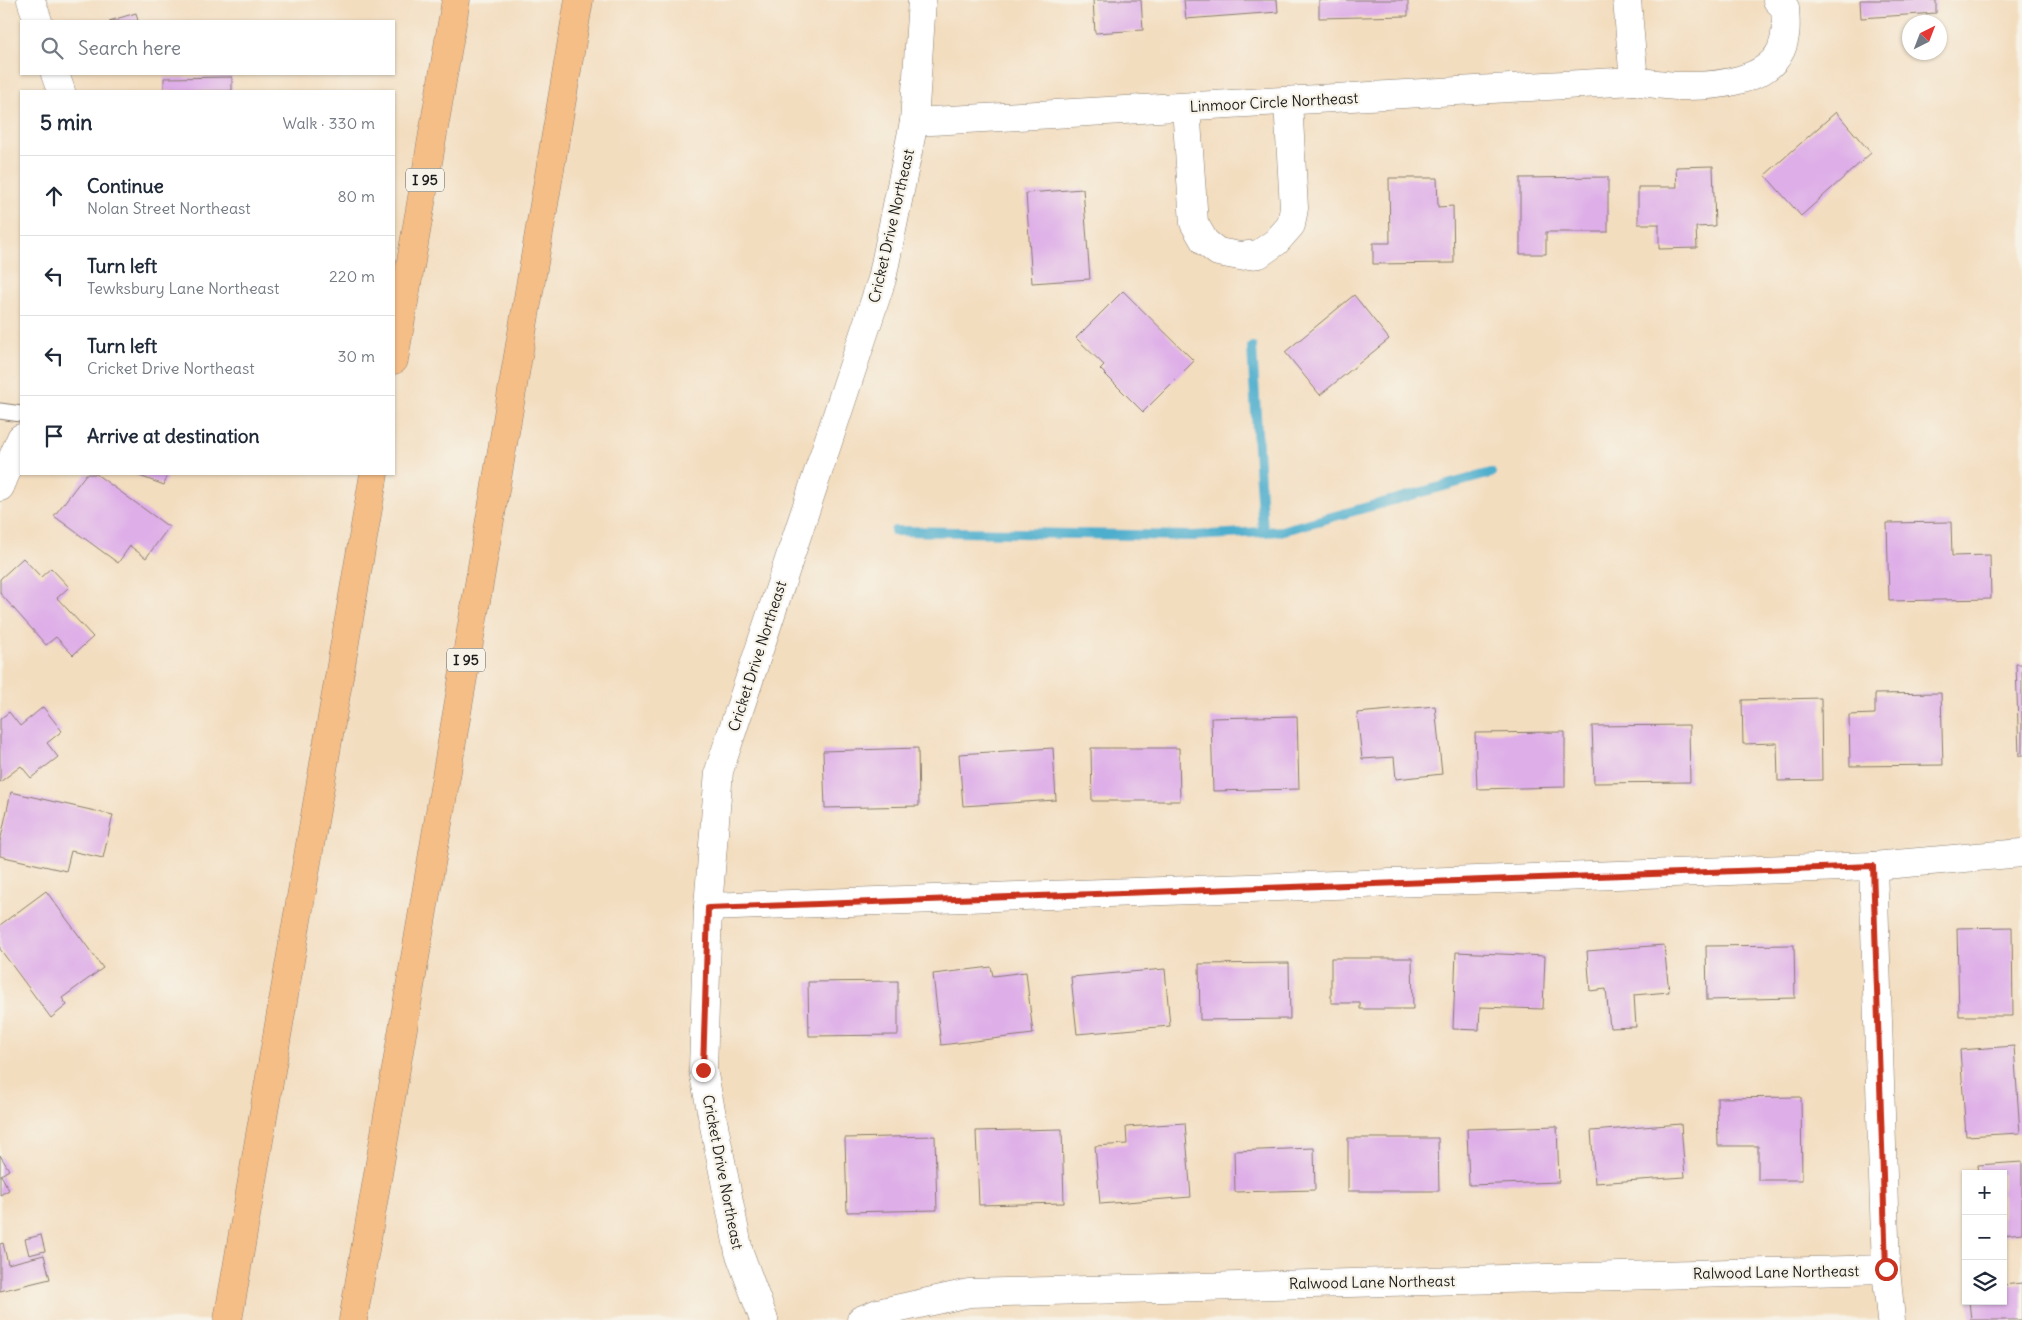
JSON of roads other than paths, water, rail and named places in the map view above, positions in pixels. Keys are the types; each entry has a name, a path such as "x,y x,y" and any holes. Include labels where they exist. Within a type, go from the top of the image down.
{"highway":[{"name":"I 95","path":"395,354 456,0"},
{"name":"I 95","path":"353,1320 579,0"},
{"path":"228,1320 374,475"}],"street":[{"path":"31,0 38,20"},
{"name":"Cricket Drive Northeast","path":"764,1320 738,1252 703,1070 708,908 719,771 882,279 914,122 922,0"},
{"path":"1627,0 1634,81"},
{"name":"Linmoor Circle Northeast","path":"914,122 1634,81 1687,86 1739,81 1764,70 1780,52 1786,33 1785,8 1777,0"},
{"path":"55,75 61,90"},
{"path":"1186,107 1194,223 1205,242 1218,252 1240,256 1259,254 1276,242 1291,225 1294,208 1288,101"},
{"path":"0,487 20,440"},
{"path":"708,908 1873,866 2022,853"},
{"path":"1873,866 1886,1269 1891,1320"},
{"name":"Ralwood Lane Northeast","path":"861,1320 878,1313 970,1293 1886,1269"}],"lane":[{"path":"0,411 20,414"}],"waterway":[{"path":"1252,347 1263,532"},
{"path":"895,531 1192,536 1281,531 1491,473"}]}
